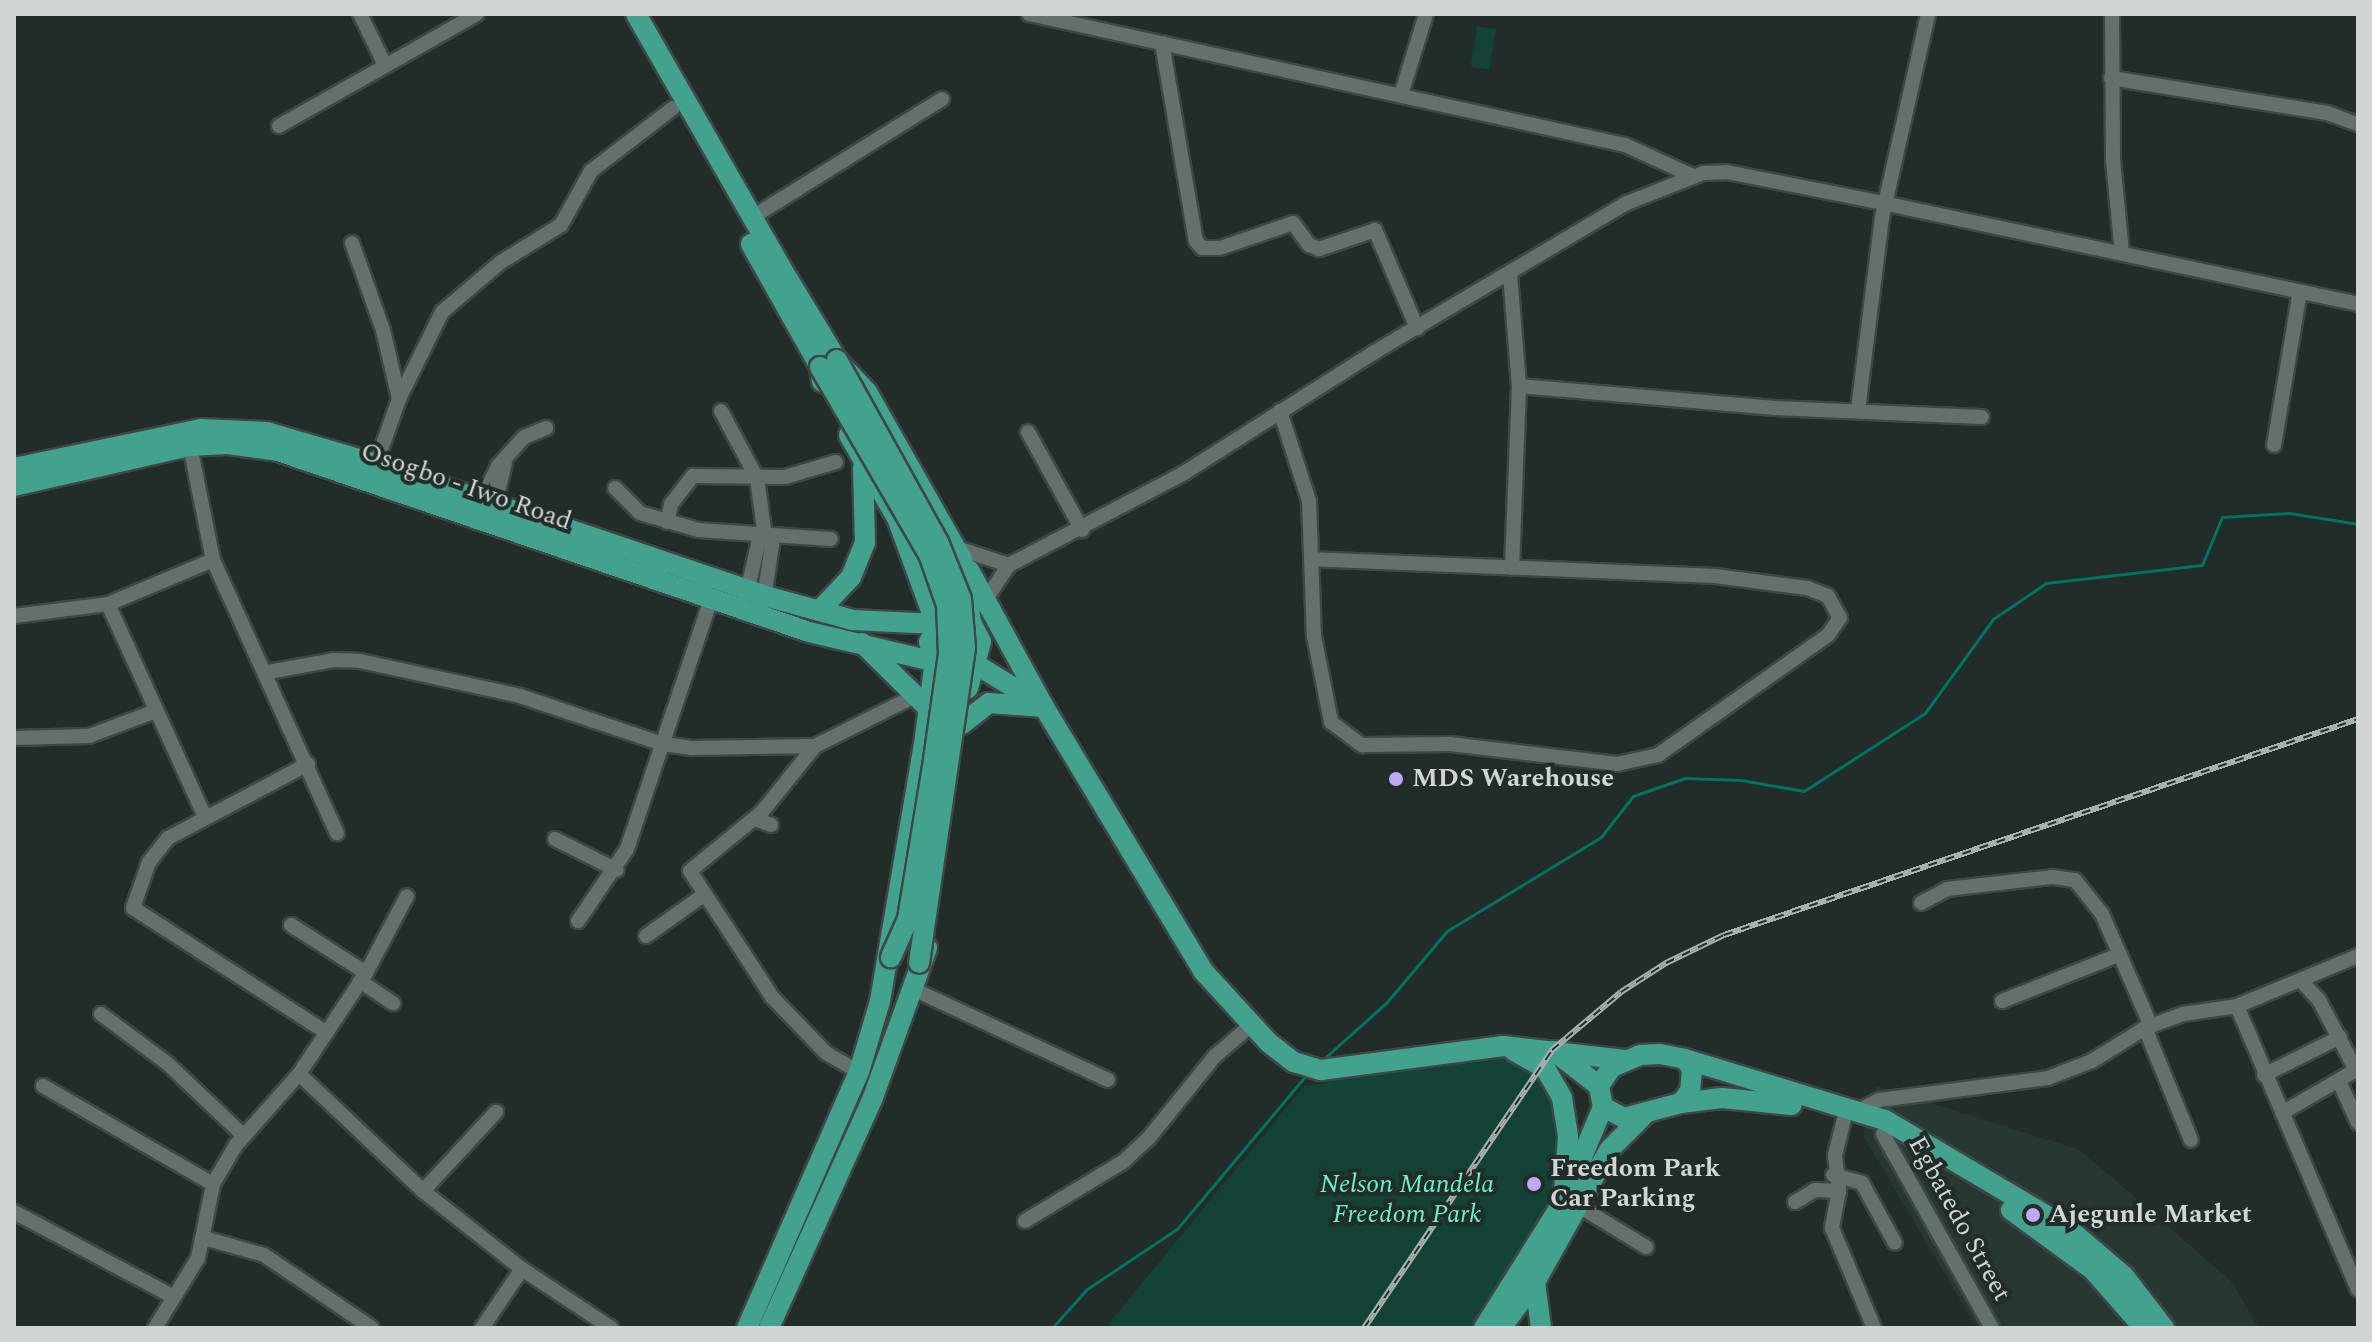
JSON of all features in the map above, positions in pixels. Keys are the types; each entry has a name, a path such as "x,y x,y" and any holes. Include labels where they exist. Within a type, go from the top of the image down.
{"main road":[{"path":"620,14 673,108 938,542 961,599 965,648 913,989 872,1100 795,1247 750,1320"},
{"path":"636,14 751,218 929,554 947,605 949,654 934,760 908,919 891,957"},
{"path":"769,1328 859,1072 891,957 925,700 935,660 929,642 936,624 902,531 822,385 828,364"},
{"path":"828,364 867,392 1044,707 1203,971 1250,1026 1313,1068 1503,1046 1625,1060 1660,1054 1685,1059 1852,1114 2069,1229 2124,1276 2164,1328"},
{"name":"Osogbo - Iwo Road","path":"14,468 220,428 267,432 489,501 862,643 935,660"},
{"name":"Osogbo - Iwo Road","path":"14,486 190,446 228,444 307,459 711,599 819,611 853,620 936,624"},
{"path":"819,611 851,577 865,543 862,459"},
{"path":"919,963 932,927 972,662 981,642 971,622 960,554"},
{"path":"936,624 950,617 1000,624"},
{"path":"862,643 925,700"},
{"path":"935,660 953,669 972,662"},
{"path":"972,662 1044,707"},
{"path":"925,700 952,694 964,714"},
{"path":"964,714 989,703 1044,707"},
{"path":"1503,1046 1545,1068 1559,1090 1568,1137 1570,1203"},
{"path":"1501,1328 1535,1282 1570,1203 1603,1107 1599,1086 1554,1051"},
{"path":"1681,1103 1693,1081 1685,1059"},
{"path":"1599,1086 1625,1060"},
{"path":"1603,1107 1624,1118 1681,1103 1767,1100 1852,1114 2063,1244 2128,1306 2144,1328"},
{"path":"1484,1328 1609,1150 1645,1114"},
{"path":"1535,1282 1541,1328"}],"street":[{"path":"360,14 385,65"},
{"path":"279,126 477,14"},
{"path":"1029,14 1102,21 1162,43 1625,145 1693,176"},
{"path":"1401,95 1426,14"},
{"path":"1858,410 1882,217 1888,204 1928,14"},
{"path":"2112,14 2111,78 2122,254"},
{"path":"1162,43 1196,241 1202,248 1220,248 1293,223 1313,249 1375,230 1417,328"},
{"path":"2111,78 2327,113 2358,124"},
{"path":"751,218 942,99"},
{"path":"376,464 399,399 442,312 501,262 561,225 591,171 673,108"},
{"path":"971,622 1009,565 1082,530 1627,203 1693,176 1727,172 2358,304"},
{"path":"352,243 379,317 399,399"},
{"path":"1510,274 1519,386 1512,568"},
{"path":"2274,445 2300,292"},
{"path":"1519,386 1982,417"},
{"path":"721,411 746,448 757,478 765,537 772,545 754,603"},
{"path":"1280,411 1303,469 1315,559 1314,636 1331,722 1362,745 1450,744 1617,764 1658,755 1828,635 1840,618 1828,596 1807,588 1715,576 1315,559"},
{"path":"489,501 505,463 524,437 546,428"},
{"path":"1028,432 1082,530"},
{"path":"190,446 213,560 268,672 337,833"},
{"path":"667,522 675,496 693,476 757,478 802,474 836,462"},
{"path":"615,488 640,513 667,522 765,537 831,539"},
{"path":"960,554 1009,565"},
{"path":"14,616 108,604 213,560"},
{"path":"578,921 617,870 711,599"},
{"path":"108,604 204,815"},
{"path":"268,672 335,660 360,661 520,696 663,744 815,746 925,700"},
{"path":"14,738 89,736 156,711"},
{"path":"815,746 758,815 691,867 702,896 772,997 826,1053 859,1072"},
{"path":"308,764 204,815 157,847 134,903 136,913 324,1031"},
{"path":"555,839 617,870"},
{"path":"1921,903 1947,889 2053,877 2075,880 2102,914 2191,1140"},
{"path":"155,1328 198,1258 213,1184 244,1136 299,1074 324,1031 363,977 407,896"},
{"path":"646,936 702,896"},
{"path":"291,925 363,977 393,1003"},
{"path":"2002,1001 2053,985 2118,955"},
{"path":"1874,1328 1832,1228 1839,1191 1833,1175 1852,1114 1879,1100 2048,1078 2092,1061 2148,1027 2183,1014 2237,1006 2358,956"},
{"path":"2282,1113 2356,1070 2340,1037 2301,981"},
{"path":"913,989 1108,1080"},
{"path":"2237,1006 2264,1075 2357,1284"},
{"path":"101,1014 168,1064 244,1136"},
{"path":"1025,1221 1124,1161 1148,1139 1215,1056 1250,1026"},
{"path":"2264,1075 2340,1037"},
{"path":"299,1074 423,1191 522,1269 611,1328"},
{"path":"2339,1081 2358,1123"},
{"path":"43,1086 213,1184"},
{"path":"423,1191 496,1112"},
{"name":"Egbatedo Street","path":"1883,1134 1992,1328"},
{"path":"1833,1175 1862,1183 1895,1243"},
{"path":"1795,1202 1815,1190 1839,1191"},
{"path":"1570,1203 1646,1247"},
{"path":"14,1212 174,1297"},
{"path":"204,1238 264,1255 372,1328"},
{"path":"482,1328 522,1269"}],"shaded area":[{"name":"Ajegunle Market","path":"1877,1086 2080,1150 2231,1281 2259,1328 1977,1328 1863,1136"}],"green space":[{"path":"1477,26 1496,29 1489,69 1471,66"},
{"name":"Nelson Mandela Freedom Park","path":"1530,1048 1556,1072 1567,1137 1559,1205 1477,1328 1105,1328 1304,1086"}],"waterway":[{"path":"1320,1062 1386,1003 1447,931 1601,837 1633,796 1685,778 1741,780 1804,791 1925,713 1993,619 2046,583 2202,565 2222,517 2289,513 2358,524"},
{"path":"1052,1328 1087,1289 1177,1229 1306,1075"}],"railway":[{"path":"1364,1328 1552,1050 1621,992 1666,963 1724,935 2358,719"}],"place":[{"name":"MDS Warehouse","path":"1396,779"},
{"name":"Freedom Park Car Parking","path":"1534,1184"},
{"name":"Ajegunle Market","path":"2033,1215"}]}
